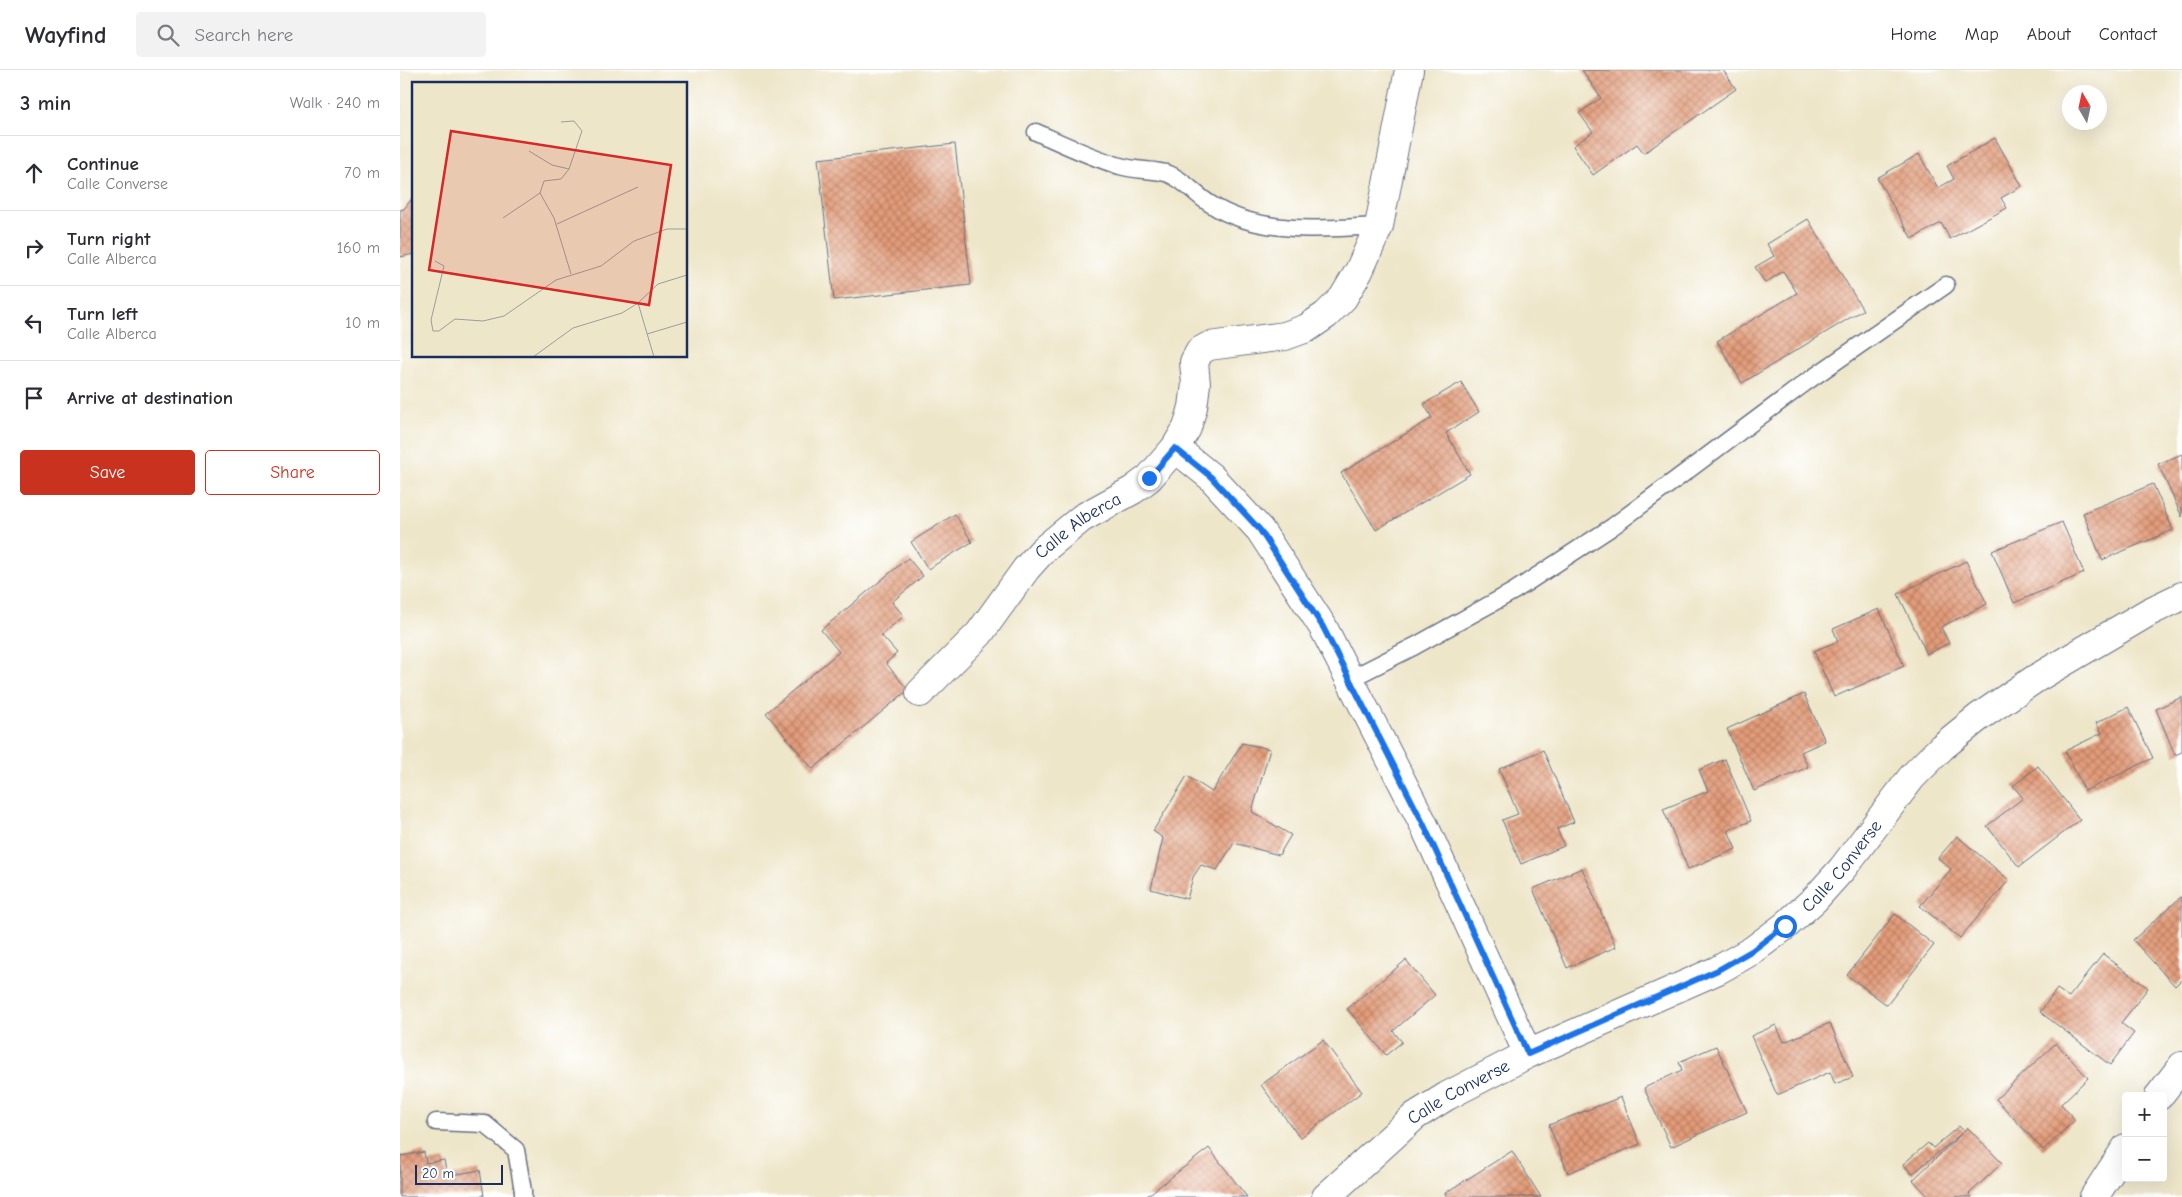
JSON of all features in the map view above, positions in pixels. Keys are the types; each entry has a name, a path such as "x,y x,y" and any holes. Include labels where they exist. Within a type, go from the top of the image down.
{"street":[{"path":"1379,226 1409,70"},
{"name":"Calle Alberca","path":"920,692 979,634 1026,569 1043,550 1082,518 1133,490 1149,478 1175,448 1187,428 1193,407 1196,384 1194,362 1200,351 1209,346 1285,336 1307,328 1326,315 1347,291 1359,271 1379,226"},
{"path":"1175,448 1211,477 1260,530 1323,627 1423,823 1528,1054"},
{"name":"Calle Converse","path":"1326,1197 1415,1116 1447,1096 1528,1054 1718,970 1753,950 1785,926 1815,899 1842,869 1912,777 1942,747 1971,723 2036,679 2149,612 2182,596"},
{"path":"2162,1092 2182,1066"},
{"path":"2094,1197 2122,1154"}],"lane":[{"path":"1036,132 1121,166 1167,173 1182,181 1212,205 1237,216 1265,224 1297,228 1379,226"},
{"path":"1350,679 1415,646 1514,591 1604,532 1805,383 1946,285"},
{"path":"436,1122 485,1124 516,1150 523,1190 522,1197"}],"building":[{"path":"1582,70 1723,70 1736,89 1644,153 1637,144 1593,175 1573,146 1593,132 1579,113 1601,98"},
{"path":"1995,138 2022,186 2001,198 2007,208 1950,239 1941,223 1912,239 1877,178 1919,154 1938,188 1954,179 1947,166"},
{"path":"955,144 971,285 834,300 818,159"},
{"path":"412,199 412,254 400,257 400,210 404,209"},
{"path":"1808,219 1863,310 1742,383 1717,341 1797,293 1783,271 1765,283 1755,267 1774,256 1767,244"},
{"path":"1461,382 1479,412 1446,433 1470,474 1376,530 1341,473 1432,418 1424,404"},
{"path":"2182,454 2182,517 2158,464"},
{"path":"2153,484 2173,530 2102,560 2083,513"},
{"path":"955,514 972,542 928,569 911,542"},
{"path":"2062,522 2084,573 2014,603 1992,551"},
{"path":"908,558 923,576 892,602 904,616 881,635 897,653 886,663 908,690 813,769 766,713 839,652 821,630"},
{"path":"1966,561 1987,604 1941,627 1949,643 1927,654 1898,594"},
{"path":"1879,609 1904,666 1834,697 1814,651 1838,641 1833,629"},
{"path":"1804,694 1825,741 1801,752 1808,767 1754,791 1727,729"},
{"path":"2182,697 2182,752 2175,755 2156,709"},
{"path":"2128,707 2153,758 2085,791 2065,751 2102,733 2096,723"},
{"path":"1242,743 1270,749 1252,812 1291,835 1279,855 1234,843 1217,870 1201,865 1193,877 1187,899 1151,889 1163,838 1153,831 1187,776 1212,792"},
{"path":"1543,750 1574,822 1557,829 1564,846 1521,864 1502,820 1518,814 1499,769"},
{"path":"1725,759 1751,821 1728,830 1736,849 1688,869 1663,809 1708,791 1699,770"},
{"path":"2038,766 2080,820 2019,867 1987,826 2023,798 2013,786"},
{"path":"1957,836 2009,880 1960,938 1920,906 1951,869 1938,858"},
{"path":"1582,868 1616,947 1567,968 1533,889"},
{"path":"2182,896 2182,979 2175,986 2133,940"},
{"path":"1895,914 1934,945 1887,1005 1847,975"},
{"path":"2103,954 2148,988 2121,1023 2134,1033 2110,1065 2040,1012 2057,989 2069,997"},
{"path":"1406,960 1435,995 1393,1031 1402,1042 1386,1055 1347,1009"},
{"path":"1830,1023 1853,1077 1835,1084 1830,1072 1777,1095 1751,1036 1776,1025 1784,1042"},
{"path":"1323,1040 1362,1092 1300,1138 1261,1085"},
{"path":"2056,1043 2088,1078 2061,1104 2075,1120 2043,1150 1996,1099"},
{"path":"1716,1046 1747,1112 1671,1147 1644,1088 1682,1070 1679,1062"},
{"path":"1621,1097 1640,1144 1568,1173 1549,1125"},
{"path":"1959,1126 1964,1131 1967,1127 2002,1163 1969,1194 1972,1197 1929,1197 1913,1180 1962,1133 1912,1174 1903,1164 1928,1143 1933,1148"},
{"path":"1209,1148 1247,1197 1147,1196"},
{"path":"1512,1151 1541,1197 1447,1197 1445,1193"},
{"path":"424,1152 426,1163 444,1160 447,1176 480,1170 484,1196 400,1197 400,1156"}],"route":[{"path":"1149,478 1175,448 1211,477 1260,530 1328,636 1423,823 1528,1054 1718,970 1753,950 1785,926"}]}
